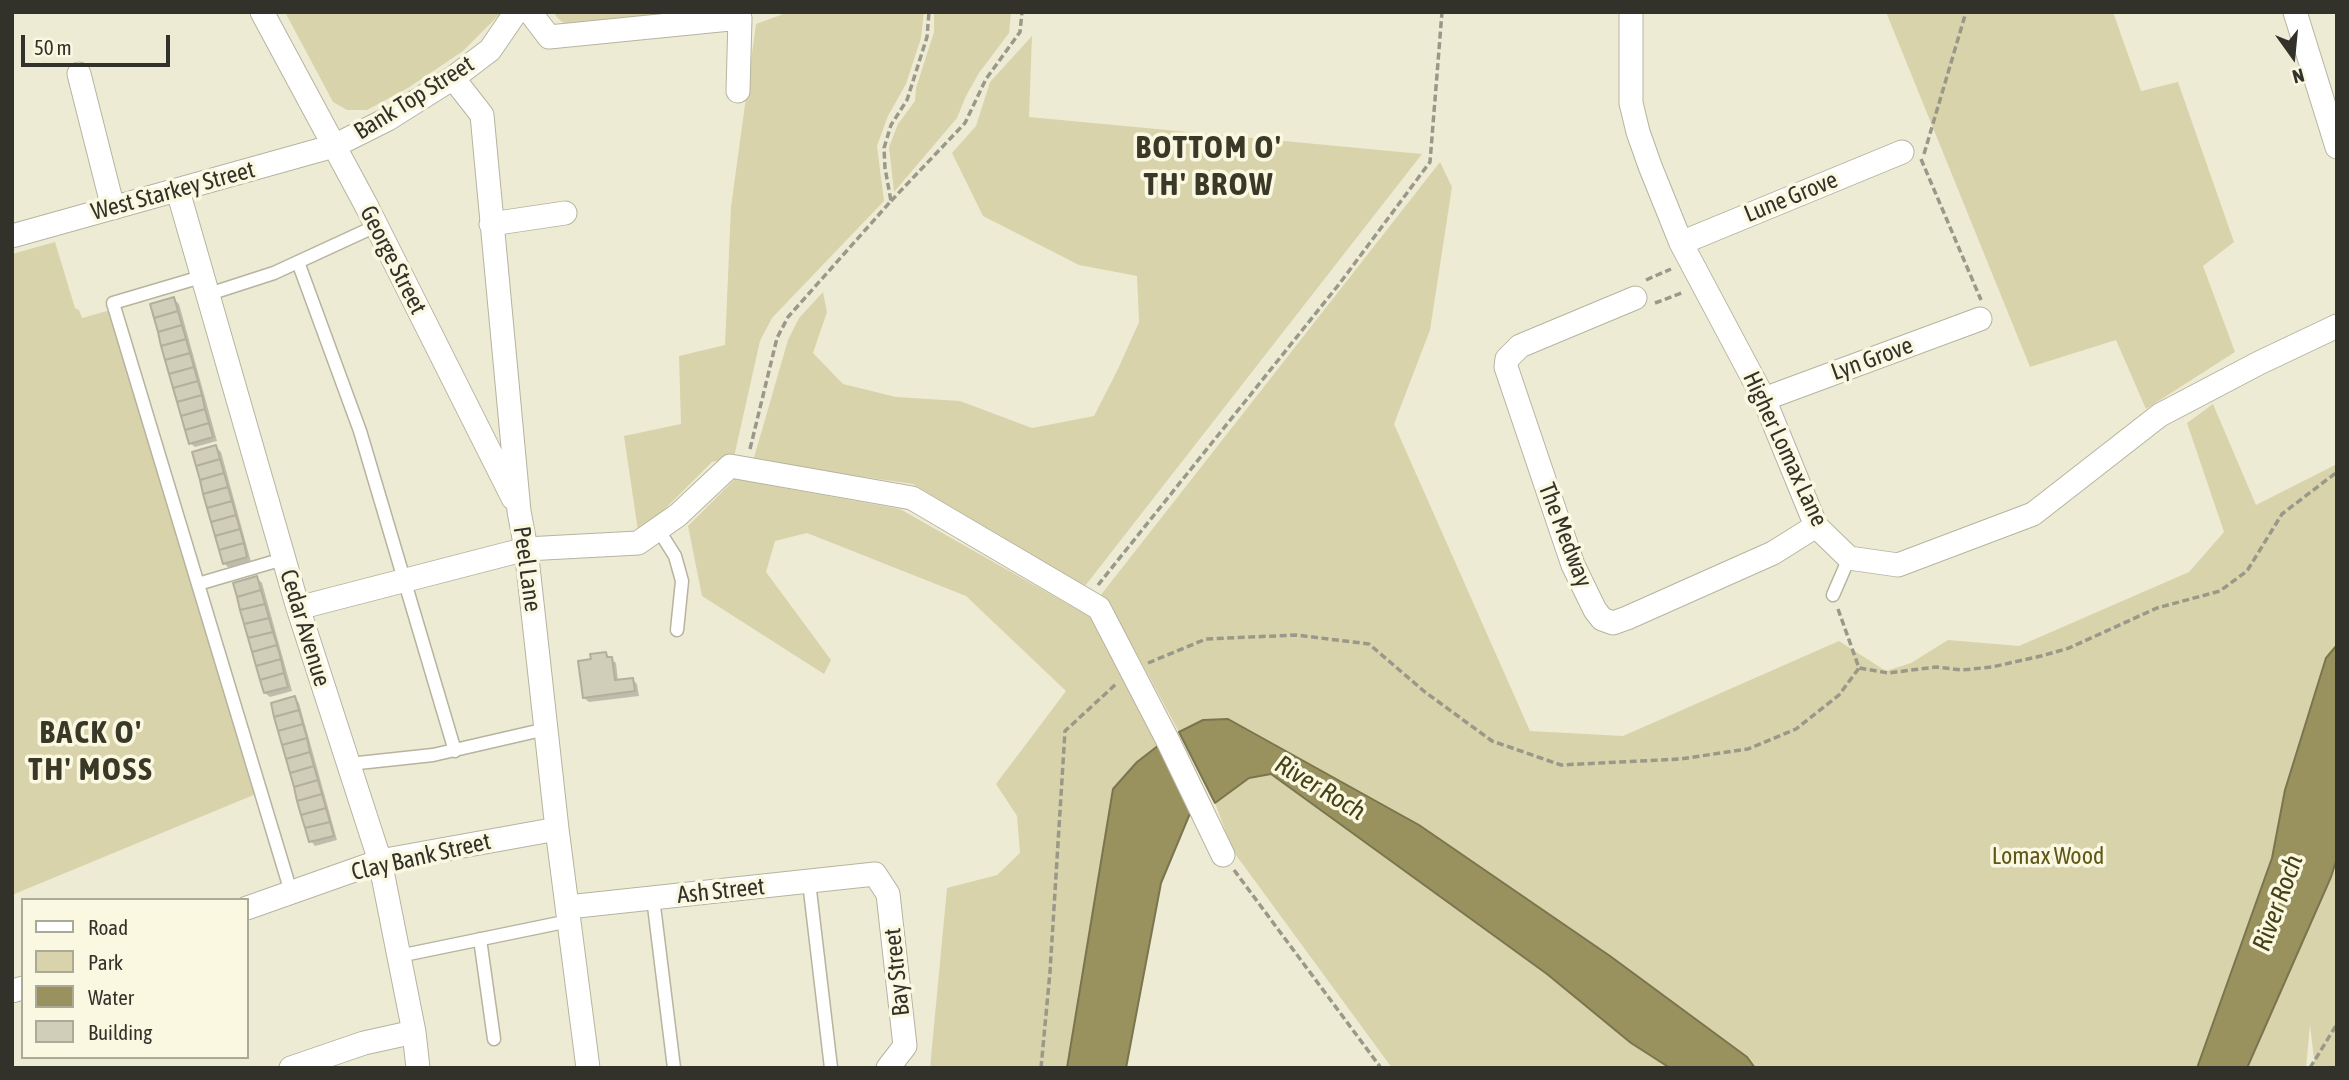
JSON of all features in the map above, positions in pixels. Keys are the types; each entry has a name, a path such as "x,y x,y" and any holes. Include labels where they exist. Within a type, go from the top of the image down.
{"street":[{"name":"George Street","path":"262,12 376,226 519,510"},
{"name":"Bank Top Street","path":"334,146 388,119 453,78 490,50 516,12"},
{"path":"530,12 549,37 740,18 738,91"},
{"name":"Higher Lomax Lane","path":"1631,12 1631,103 1637,132 1686,252 1764,399 1816,526 1849,558"},
{"path":"2295,12 2326,76 2337,148"},
{"path":"79,74 113,208"},
{"name":"Peel Lane","path":"453,78 482,115 519,510 526,549 557,829 588,1068"},
{"name":"West Starkey Street","path":"12,236 334,146"},
{"name":"Lune Grove","path":"1686,252 1912,156"},
{"name":"Cedar Avenue","path":"178,191 298,608 380,861 414,1032 418,1068"},
{"path":"491,224 565,213"},
{"name":"The Medway","path":"1634,298 1520,346 1507,359 1506,367 1573,565 1602,619 1614,622 1627,618 1773,553 1816,526"},
{"name":"Lyn Grove","path":"1764,399 1980,319"},
{"path":"1849,558 1898,565 2032,514 2160,415 2337,326"},
{"path":"298,608 526,549 638,543 678,515 730,466 912,498 1099,608 1223,855"},
{"name":"Clay Bank Street","path":"248,908 380,861 557,829"},
{"name":"Ash Street","path":"568,914 653,898 875,874"},
{"name":"Bay Street","path":"875,874 888,894 905,1046 888,1068"},
{"path":"291,1068 364,1043 414,1032"}],"lane":[{"path":"290,892 113,303 274,273 376,226"},
{"path":"298,262 360,431 456,751"},
{"path":"658,529 675,556 682,581 677,630"},
{"path":"1833,594 1849,558"},
{"path":"198,584 284,559"},
{"path":"349,764 456,751 546,729"},
{"path":"809,882 831,1068"},
{"path":"653,898 674,1068"},
{"path":"399,956 480,939 568,914"},
{"path":"480,939 494,1039"}],"path":[{"path":"891,201 884,148 891,124 907,100 927,37 929,12"},
{"path":"746,469 777,338 788,317 965,123 986,79 1020,32 1022,12"},
{"path":"1086,600 1332,293 1430,162 1442,12"},
{"path":"1966,12 1912,156 1983,304 1980,319"},
{"path":"1686,252 1647,279 1634,298 1657,304 1702,284"},
{"path":"1859,668 1888,673 1937,667 1962,670 1992,667 2069,648 2157,608 2220,590 2247,571 2282,514 2337,472"},
{"path":"1833,594 1859,668"},
{"path":"1041,1068 1050,972 1065,730 1131,670 1206,639 1296,635 1369,644 1425,692 1492,741 1561,765 1680,758 1748,750 1796,729 1839,695 1859,668"},
{"path":"1223,855 1381,1068"},
{"path":"2310,1068 2337,1024"}],"green space":[{"path":"285,12 502,12 463,51 408,88 367,110 347,110 333,102"},
{"path":"557,12 654,12 656,18 576,26 562,22 555,15"},
{"path":"789,12 924,12 921,38 906,84 888,116 877,146 884,201 772,318 760,341 734,457 712,462 662,512 638,531 624,436 681,424 679,356 725,345 731,207 756,24"},
{"path":"934,12 1011,12 1009,33 979,73 957,118 894,192 889,147 898,124 915,101 916,88 934,32"},
{"path":"1886,12 2113,12 2141,91 2178,82 2234,242 2203,266 2235,352 2146,409 2116,340 2030,367"},
{"path":"1032,36 1029,117 1422,154 1085,586 913,484 753,461 788,340 799,318 823,292 827,312 813,353 843,384 896,397 960,401 1032,428 1094,416 1139,322 1137,276 1079,265 983,216 952,153 976,126 990,82"},
{"name":"Lomax Wood","path":"1440,162 1452,187 1430,330 1394,424 1530,731 1623,736 1839,641 1886,671 1911,663 1948,640 2019,646 2189,572 2224,532 2187,423 2213,404 2256,505 2337,464 2337,645 2326,658 2285,790 2272,858 2197,1068 1755,1068 1747,1057 1610,956 1419,825 1228,719 1203,720 1179,732 1111,606 1100,596"},
{"path":"55,242 75,308 79,310 82,318 107,311 114,315 256,794 12,895 12,254"},
{"path":"735,479 900,509 1094,619 1159,745 1137,762 1113,789 1067,1068 930,1068 947,888 997,875 1020,853 1017,816 996,784 1066,691 966,596 807,533 775,541 766,572 831,660 824,674 702,596 688,526"},
{"path":"1271,774 1547,974 1631,1043 1670,1068 1392,1068 1233,851 1215,803 1249,778"},
{"path":"2337,858 2337,1068 2315,1068 2310,1025 2306,1068 2247,1068 2331,877"}],"water":[{"name":"River Roch","path":"2337,645 2337,858 2331,877 2247,1068 2197,1068 2272,858 2285,790 2326,658"},
{"name":"River Roch","path":"1228,719 1419,825 1610,956 1747,1057 1755,1068 1670,1068 1631,1043 1547,974 1271,774 1249,778 1215,803 1179,732 1203,720"},
{"path":"1159,745 1191,811 1161,883 1126,1068 1067,1068 1113,789 1137,762"}],"building":[{"path":"174,297 178,311 154,318 150,304"},
{"path":"178,311 182,325 158,332 154,318"},
{"path":"182,325 186,339 161,346 158,332"},
{"path":"186,339 190,353 165,360 161,346"},
{"path":"190,353 194,367 169,374 165,360"},
{"path":"194,367 198,381 173,388 169,374"},
{"path":"198,381 202,395 177,402 173,388"},
{"path":"202,395 205,409 181,416 177,402"},
{"path":"205,409 209,423 185,430 181,416"},
{"path":"209,423 213,437 189,444 185,430"},
{"path":"216,445 220,459 196,466 192,452"},
{"path":"220,459 224,473 200,480 196,466"},
{"path":"224,473 228,487 203,494 200,480"},
{"path":"228,487 232,501 207,508 203,494"},
{"path":"232,501 236,515 211,522 207,508"},
{"path":"236,515 240,529 215,536 211,522"},
{"path":"240,529 244,543 219,550 215,536"},
{"path":"244,543 247,557 223,564 219,550"},
{"path":"257,576 261,590 237,597 233,583"},
{"path":"261,590 265,604 240,610 237,597"},
{"path":"265,604 269,618 244,624 240,610"},
{"path":"269,618 273,632 248,638 244,624"},
{"path":"273,632 277,645 252,652 248,638"},
{"path":"277,645 281,659 256,666 252,652"},
{"path":"606,652 607,657 612,657 615,680 633,678 635,691 583,698 578,661 591,659 590,654"},
{"path":"281,659 284,673 260,680 256,666"},
{"path":"284,673 288,687 264,693 260,680"},
{"path":"295,696 299,710 274,717 271,703"},
{"path":"299,710 303,724 278,731 274,717"},
{"path":"303,724 307,738 282,745 278,731"},
{"path":"307,738 310,752 286,759 282,745"},
{"path":"310,752 314,766 290,773 286,759"},
{"path":"314,766 318,780 294,787 290,773"},
{"path":"318,780 322,794 297,801 294,787"},
{"path":"322,794 326,808 301,815 297,801"},
{"path":"326,808 330,822 305,828 301,815"},
{"path":"330,822 334,836 309,842 305,828"}],"district":[{"name":"BOTTOM O' TH' BROW","path":"1209,166"},
{"name":"BACK O' TH' MOSS","path":"91,752"}]}
